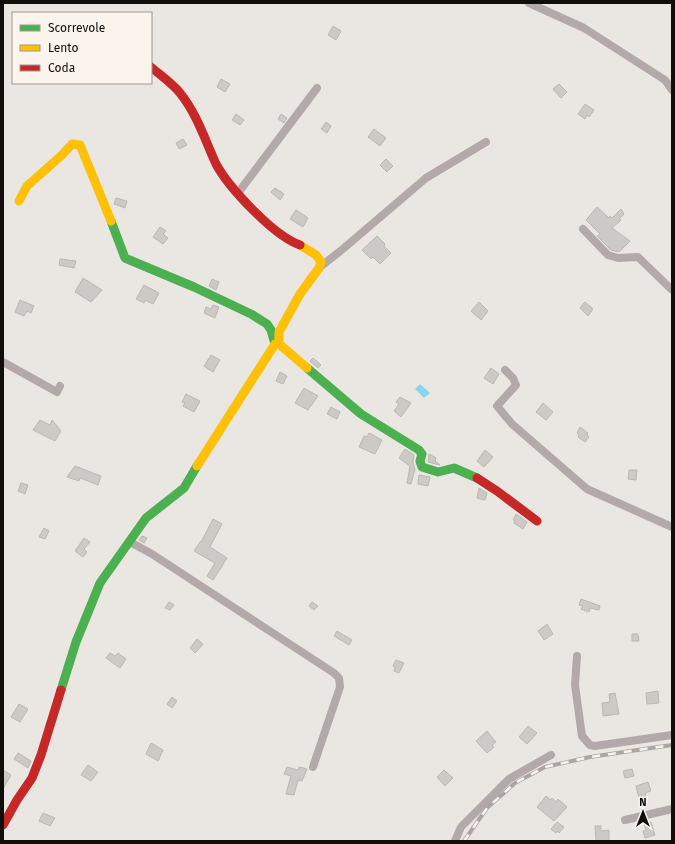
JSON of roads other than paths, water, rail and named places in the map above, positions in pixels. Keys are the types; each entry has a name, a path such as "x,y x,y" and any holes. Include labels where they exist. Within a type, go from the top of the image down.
{"street":[{"path":"529,3 584,28 665,80 672,90"},
{"path":"152,68 180,93 198,123 217,165 238,193 256,213 291,242 304,247 316,255 321,262 319,268"},
{"path":"238,193 316,88"},
{"path":"3,825 17,800 32,778 41,755 76,642 100,583 146,518 184,488 216,434 277,344 279,332 300,294 319,268 426,178 486,142"},
{"path":"19,201 27,186 62,155 72,144 80,145 108,211 125,258 194,287 251,314 267,324 277,344 361,414 419,450 422,454 420,461 422,467 434,472 445,472 454,468 459,470 490,486 537,522"},
{"path":"583,228 608,254 618,258 638,257 672,290"},
{"path":"3,362 57,392 60,386"},
{"path":"505,370 513,378 516,385 497,406 512,424 587,489 672,527"},
{"path":"130,542 152,554 248,616 334,673 339,678 340,687 313,767"},
{"path":"577,656 576,684 582,736 590,745 595,746 672,735"},
{"path":"455,841 461,827 508,779 551,755"},
{"path":"626,820 672,809"}],"water":[{"path":"420,384 430,393 424,398 415,389"}],"railway":[{"path":"464,841 487,808 515,783 545,767 590,757 672,745"}]}
